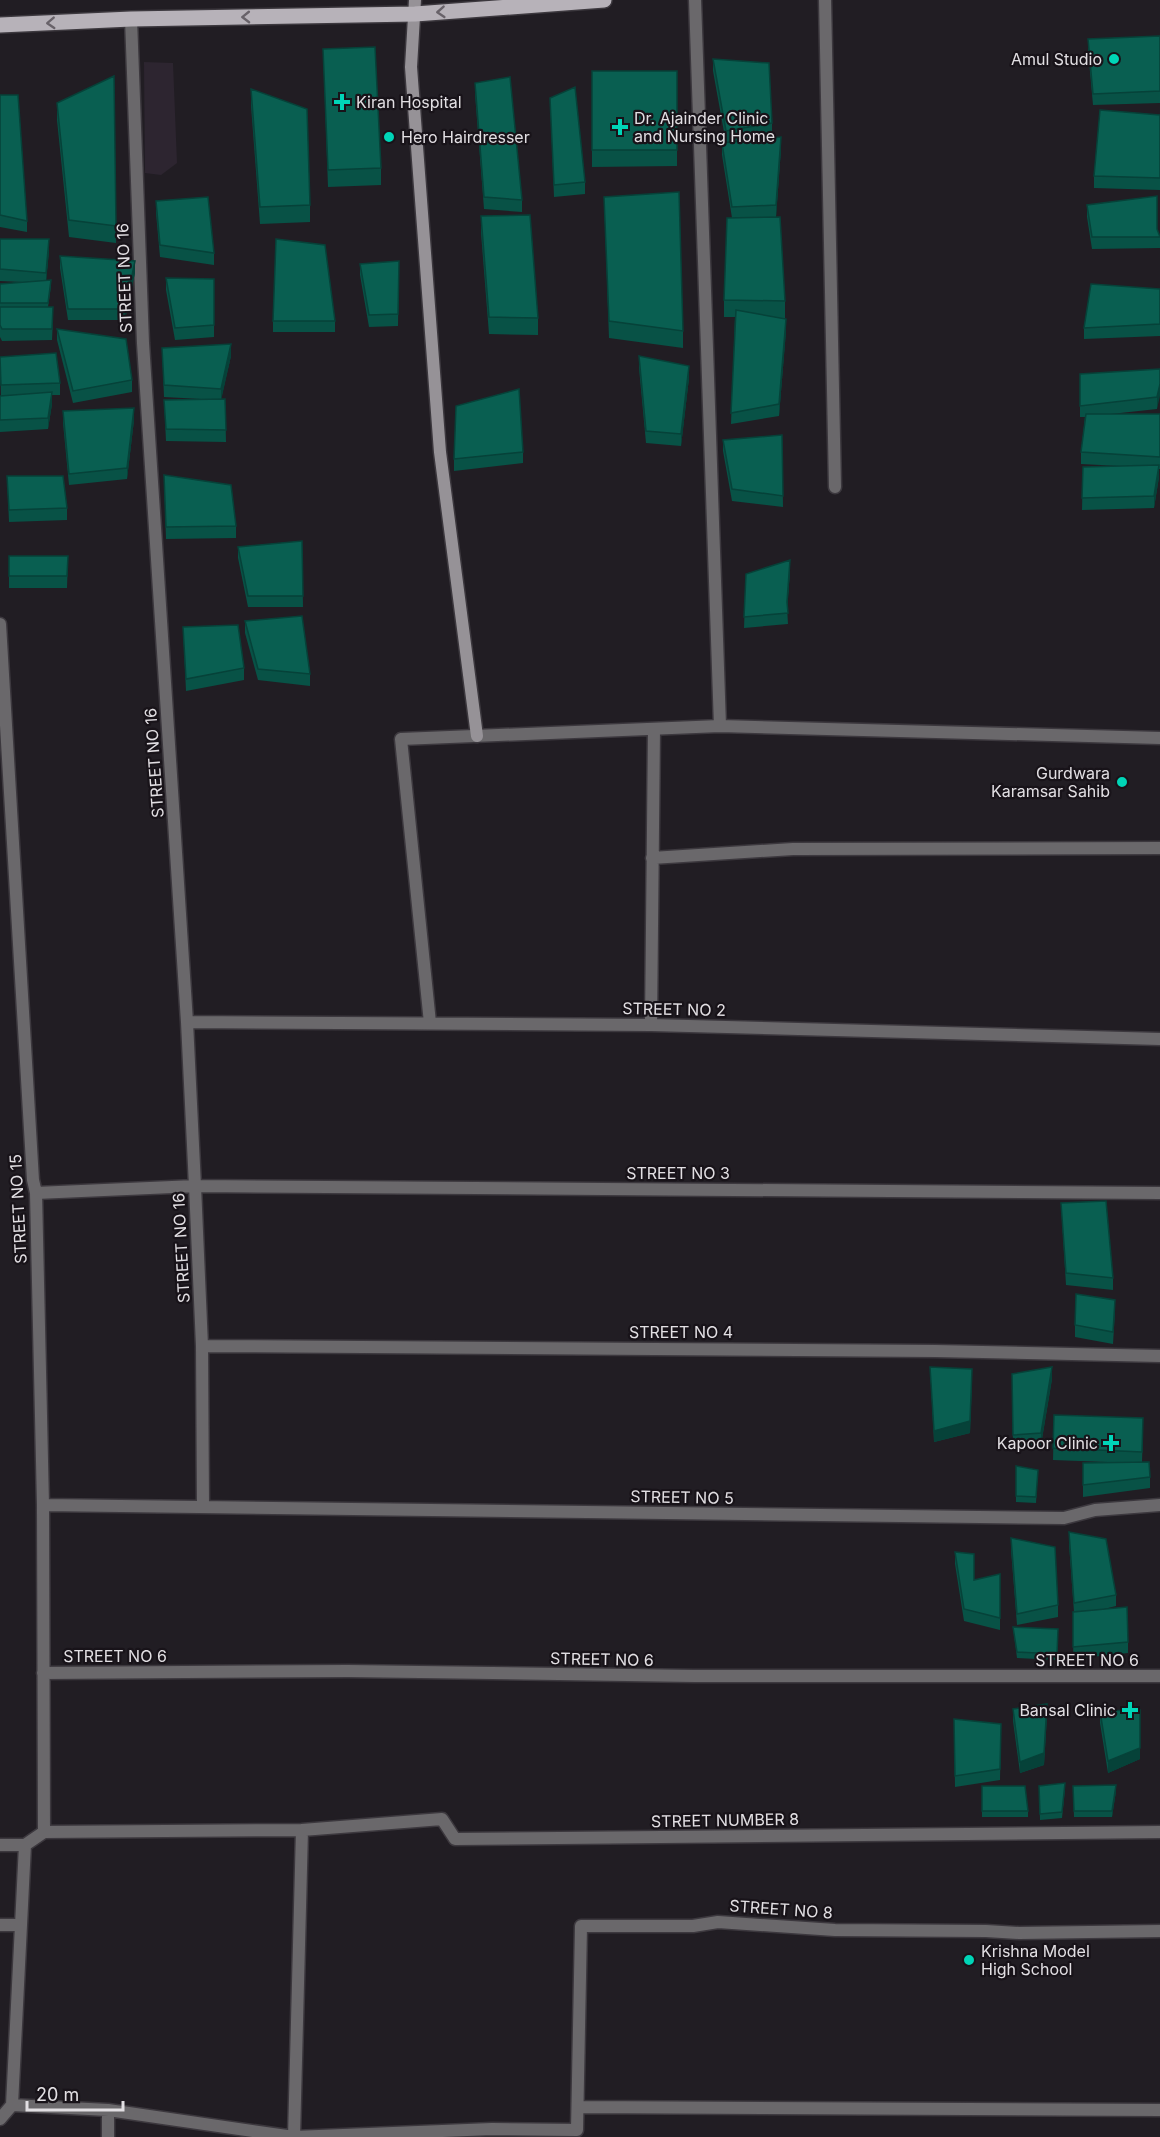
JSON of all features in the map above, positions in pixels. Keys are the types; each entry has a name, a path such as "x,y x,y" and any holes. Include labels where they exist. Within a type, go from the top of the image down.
{"main road":[{"path":"0,25 604,0"}],"street":[{"path":"695,0 720,726"},
{"path":"825,0 835,487"},
{"path":"415,7 411,67 440,452 477,736"},
{"name":"STREET NO 16","path":"131,18 143,343 187,1022 195,1186 202,1346 203,1506"},
{"name":"STREET NO 15","path":"0,624 36,1193 43,1505 44,1832"},
{"path":"430,1023 401,739 720,726 1160,738"},
{"path":"651,1024 654,729"},
{"path":"652,858 793,849 1160,848"},
{"name":"STREET NO 2","path":"187,1022 651,1024 1160,1039"},
{"name":"STREET NO 3","path":"36,1193 195,1186 1160,1193"},
{"name":"STREET NO 4","path":"202,1346 899,1351 1160,1356"},
{"name":"STREET NO 5","path":"43,1505 1064,1518 1095,1510 1160,1505"},
{"name":"STREET NO 6","path":"43,1673 348,1671 694,1676 1160,1676"},
{"name":"STREET NUMBER 8","path":"302,1830 442,1819 454,1839 1160,1832"},
{"path":"0,1845 25,1845 44,1832 302,1830 294,2137"},
{"path":"0,2119 12,2105 25,1845"},
{"name":"STREET NO 8","path":"578,2107 581,1926 693,1926 718,1922 835,1930 1019,1933 1160,1931"},
{"path":"0,1925 21,1925"},
{"path":"12,2105 108,2110 294,2137 577,2130 578,2107 1160,2110"},
{"path":"108,2110 108,2137"}],"shaded area":[{"path":"144,62 173,63 177,163 161,175 145,173"}],"building":[{"path":"1160,36 1160,91 1093,94 1088,39"},
{"path":"375,47 381,168 328,170 323,49"},
{"path":"713,59 769,63 772,123 726,131"},
{"path":"592,71 677,71 677,150 592,150"},
{"path":"114,76 116,226 69,220 57,103"},
{"path":"510,77 522,200 484,197 475,83"},
{"path":"575,87 585,182 554,185 550,98"},
{"path":"251,89 307,109 310,205 260,207"},
{"path":"0,95 18,95 27,221 0,215"},
{"path":"1100,110 1160,115 1160,178 1094,176"},
{"path":"781,137 776,205 732,207 722,143"},
{"path":"679,192 683,331 609,321 604,197"},
{"path":"1157,196 1157,229 1160,237 1092,237 1087,205"},
{"path":"208,197 214,253 160,245 156,201"},
{"path":"530,215 538,318 489,317 481,216"},
{"path":"780,217 785,301 724,300 727,218"},
{"path":"0,239 49,239 46,273 0,269"},
{"path":"276,239 325,245 335,321 273,321"},
{"path":"60,256 135,261 125,309 68,309"},
{"path":"399,261 398,314 369,315 360,264"},
{"path":"166,278 214,279 214,325 175,328"},
{"path":"51,280 48,303 0,303 0,284"},
{"path":"1091,284 1160,289 1160,324 1084,328"},
{"path":"0,307 53,307 52,329 2,329"},
{"path":"736,310 786,319 779,404 731,413"},
{"path":"57,329 126,339 132,380 73,391"},
{"path":"231,344 221,389 164,385 162,348"},
{"path":"56,353 60,383 1,385 0,357"},
{"path":"639,356 689,366 681,434 646,431"},
{"path":"1160,369 1157,397 1080,406 1080,374"},
{"path":"519,389 523,452 454,459 456,406"},
{"path":"52,392 48,418 0,420 0,396"},
{"path":"225,399 226,430 166,429 164,400"},
{"path":"134,408 127,468 69,474 63,411"},
{"path":"1086,414 1160,414 1160,457 1081,452"},
{"path":"782,435 783,496 732,489 723,440"},
{"path":"1159,465 1154,496 1082,498 1083,467"},
{"path":"164,475 231,485 236,526 166,527"},
{"path":"7,476 63,476 67,508 9,510"},
{"path":"302,541 303,596 248,596 238,547"},
{"path":"9,556 68,556 67,576 9,576"},
{"path":"790,560 788,613 744,617 746,574"},
{"path":"302,616 310,674 258,669 245,621"},
{"path":"238,625 244,668 186,679 183,627"},
{"path":"1106,1201 1113,1278 1066,1273 1061,1203"},
{"path":"1076,1294 1115,1300 1113,1332 1075,1325"},
{"path":"930,1367 972,1369 970,1421 934,1431"},
{"path":"1052,1367 1041,1433 1013,1435 1012,1374"},
{"path":"1054,1415 1143,1418 1142,1452 1053,1448"},
{"path":"1149,1462 1150,1477 1083,1485 1083,1463"},
{"path":"1016,1466 1038,1470 1036,1497 1016,1496"},
{"path":"1069,1532 1106,1539 1116,1595 1074,1603"},
{"path":"1011,1538 1055,1547 1058,1605 1017,1614"},
{"path":"955,1552 974,1554 974,1580 1000,1574 1000,1618 964,1609"},
{"path":"1127,1607 1128,1642 1073,1647 1073,1612"},
{"path":"1013,1627 1058,1629 1057,1654 1017,1652"},
{"path":"1047,1704 1044,1753 1020,1762 1013,1709"},
{"path":"1140,1710 1140,1748 1108,1761 1100,1711"},
{"path":"954,1719 1001,1724 1000,1769 955,1776"},
{"path":"1065,1783 1062,1812 1040,1814 1039,1786"},
{"path":"1116,1785 1112,1811 1074,1811 1073,1786"},
{"path":"982,1786 1025,1786 1028,1811 982,1811"}],"place":[{"name":"Amul Studio","path":"1114,59"},
{"name":"Kiran Hospital","path":"342,102"},
{"name":"Dr. Ajainder Clinic and Nursing Home","path":"620,127"},
{"name":"Hero Hairdresser","path":"389,137"},
{"name":"Gurdwara Karamsar Sahib","path":"1122,782"},
{"name":"Kapoor Clinic","path":"1111,1443"},
{"name":"Bansal Clinic","path":"1130,1710"},
{"name":"Krishna Model High School","path":"969,1960"}]}
